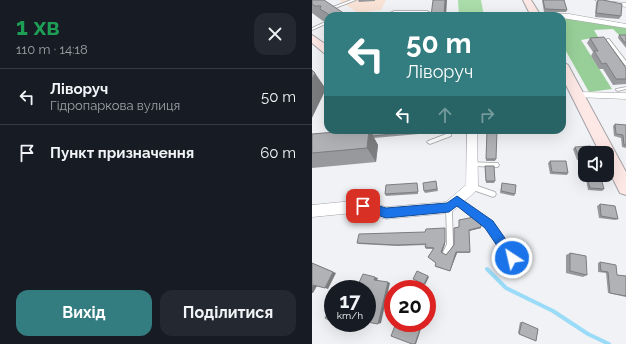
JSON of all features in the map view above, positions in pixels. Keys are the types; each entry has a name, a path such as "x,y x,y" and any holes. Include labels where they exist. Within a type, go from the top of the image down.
{"street":[{"path":"527,0 533,12"},
{"path":"598,0 626,5"},
{"path":"566,16 626,26"},
{"path":"312,38 324,48"},
{"path":"566,74 578,94 626,188"},
{"path":"578,94 626,96"},
{"path":"312,211 363,206 386,213 453,204 472,187 472,134"}],"lane":[{"path":"332,8 354,0"},
{"path":"328,5 338,12"},
{"path":"394,12 427,12"},
{"path":"312,29 324,24"},
{"path":"608,40 626,63"},
{"path":"618,90 626,88"},
{"path":"430,142 449,134"},
{"path":"472,164 496,165"},
{"path":"472,187 493,194"},
{"path":"446,252 450,245 453,204 489,224 512,258"}],"shaded area":[{"path":"339,0 386,0 381,10 357,12"}],"green space":[{"path":"458,0 481,0 483,12 459,12"},
{"path":"566,18 626,27 626,37 621,37 613,29 594,30 598,37 581,40 612,89 589,92 566,51"}],"building":[{"path":"312,0 324,0 342,12 325,12 320,9 321,6 315,6 312,4"},
{"path":"433,0 445,0 444,12 432,12"},
{"path":"543,0 564,0 567,10 545,9"},
{"path":"598,0 622,4 621,16 596,13"},
{"path":"619,35 626,35 626,44"},
{"path":"604,37 626,68 626,79 616,79 606,63 602,64 594,51 598,51 590,38"},
{"path":"312,70 315,73 312,79"},
{"path":"615,124 626,125 626,145 624,145 623,135 616,134"},
{"path":"312,134 369,134 367,148 312,153"},
{"path":"372,134 392,134 373,136"},
{"path":"487,134 497,134 496,159 486,159"},
{"path":"575,147 578,147 578,155"},
{"path":"550,161 566,161 568,173 552,172"},
{"path":"485,166 494,166 495,181 486,181"},
{"path":"436,181 437,189 424,191 423,183"},
{"path":"588,182 602,182 604,189 590,188"},
{"path":"417,183 418,192 385,194 386,185"},
{"path":"502,183 516,185 515,194 501,191"},
{"path":"600,204 615,206 618,219 601,216"},
{"path":"474,217 480,222 481,227 469,230 470,252 456,252 450,271 435,266 436,263 428,257 434,248 425,247 426,244 396,245 357,243 359,234 425,232 426,229 445,228 445,242 441,252 446,255 454,245 454,228 459,227 459,220"},
{"path":"570,253 586,256 587,275 570,271"},
{"path":"600,262 616,265 617,275 626,276 626,296 610,293 608,272 601,271"},
{"path":"312,263 333,272 329,280 324,280 324,288 313,285 312,287"},
{"path":"417,271 428,276 426,280 413,279"},
{"path":"363,274 375,277 374,280 360,280"},
{"path":"376,280 384,281 384,299 378,324 376,324"},
{"path":"522,322 538,329 536,341 519,334"},
{"path":"393,332 419,332 415,344 391,336"}],"waterway":[{"path":"487,269 506,288 553,311 588,334 609,344"}],"route":[{"path":"363,206 386,213 449,207 457,200 489,224 512,258"}]}
